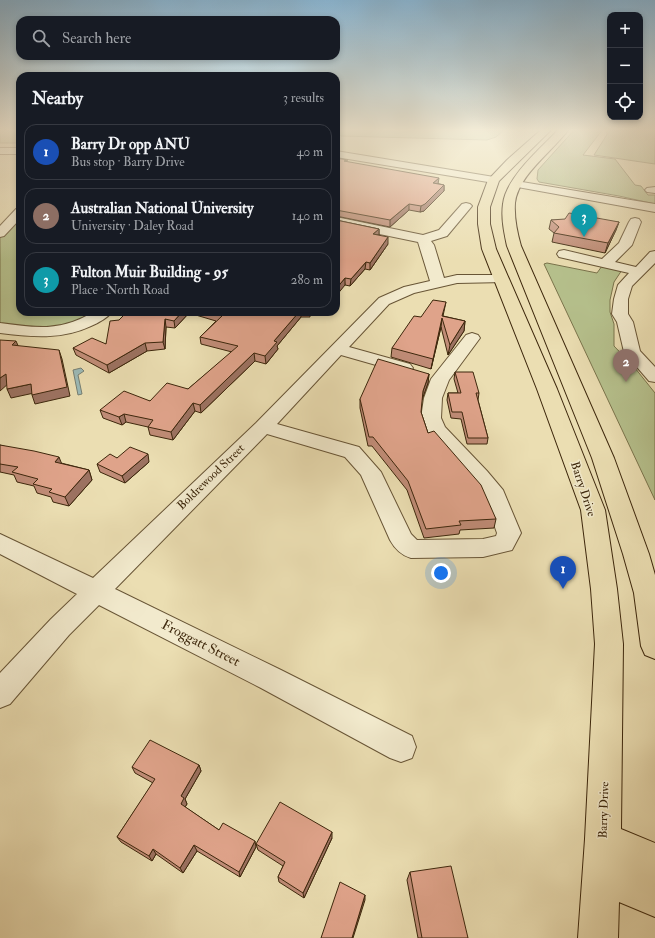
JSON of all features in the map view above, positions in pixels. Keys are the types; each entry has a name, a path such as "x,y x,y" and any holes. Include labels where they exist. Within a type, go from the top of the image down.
{"main road":[{"name":"Barry Drive","path":"501,173 494,180 484,207 484,224 487,243 515,282 603,458 636,554 647,593 655,646"},
{"name":"Barry Drive","path":"524,173 516,184 510,199 508,216 514,246 515,282 547,389 593,510 604,589 609,644 602,876 598,938"},
{"path":"494,180 516,184"},
{"path":"636,554 655,576"},
{"path":"603,839 655,862"},
{"path":"602,876 655,898"}],"street":[{"path":"456,173 494,180"},
{"path":"529,173 530,176 535,181 570,193"},
{"path":"516,184 655,208"},
{"path":"510,199 528,195 548,194 620,206 636,204"},
{"path":"340,222 422,239 443,233 466,206"},
{"path":"0,233 16,216"},
{"path":"606,263 625,245 635,222"},
{"path":"422,239 427,245 438,283"},
{"path":"564,254 637,271"},
{"path":"655,255 637,271 625,285 621,298 620,314 625,322 632,352 655,377"},
{"name":"Boldrewood Street","path":"0,694 60,627 96,590 262,427 384,301 409,290 438,283 460,286 515,282"},
{"path":"0,328 34,333 57,332 87,324 98,316"},
{"path":"428,375 472,338"},
{"path":"338,349 428,375"},
{"path":"262,427 290,433 352,452 370,472 402,540 411,549 483,548 504,544 509,533 495,496 479,476 436,430 431,418 433,398 428,375"},
{"name":"Froggatt Street","path":"0,543 96,590 401,747"}],"green space":[{"path":"538,173 626,173 635,185 641,186 648,195 655,195 655,204 539,182 537,179"},
{"path":"16,220 16,316 88,316 55,330 0,324 0,238"},
{"path":"547,263 597,273 602,266 622,270 614,282 610,300 610,312 614,324 614,346 635,368 655,393 655,500 544,264"}],"water":[{"path":"81,368 84,371 78,375 82,394 78,395 73,370"}],"building":[{"path":"340,173 410,173 439,178 433,183 444,185 425,204 421,206 409,204 390,220 340,211"},
{"path":"569,213 619,222 608,243 554,233 559,227 551,220 565,219"},
{"path":"340,221 379,229 373,234 388,237 370,263 366,262 351,279 345,278 340,284"},
{"path":"433,300 446,302 442,316 465,321 450,345 442,318 433,359 392,348 414,316 421,317"},
{"path":"123,316 178,316 174,321 165,319 163,342 145,343 107,365 73,348 92,338 106,344 110,321 119,320"},
{"path":"222,316 296,316 274,341 277,342 265,356 254,353 200,405 193,403 171,432 148,427 153,420 124,414 119,417 100,410 124,391 150,401 167,383 188,389 238,346 200,337"},
{"path":"0,340 16,341 12,345 59,350 67,387 32,395 31,384 7,389 6,374 0,378"},
{"path":"378,359 429,374 423,391 421,412 428,433 434,431 481,485 496,519 459,521 461,525 426,529 408,481 373,437 369,437 360,399"},
{"path":"455,372 473,372 479,393 476,393 488,438 468,438 462,412 452,412 448,393 461,393"},
{"path":"0,445 59,457 55,462 89,470 65,497 49,492 52,489 33,484 38,479 12,472 18,467 0,464"},
{"path":"130,447 148,454 122,476 97,464 110,454 117,458"},
{"path":"150,740 199,765 181,796 184,798 181,804 219,830 223,823 255,841 239,872 194,845 180,868 153,849 149,856 117,837 155,779 132,767"},
{"path":"280,802 332,832 303,893 278,877 285,862 256,844"},
{"path":"451,866 468,938 422,938 410,872"},
{"path":"340,882 365,895 352,938 321,938"}],"place":[{"name":"Fulton Muir Building - 95","path":"584,237"},
{"name":"Australian National University","path":"626,382"},
{"name":"Barry Dr opp ANU","path":"563,589"}]}
